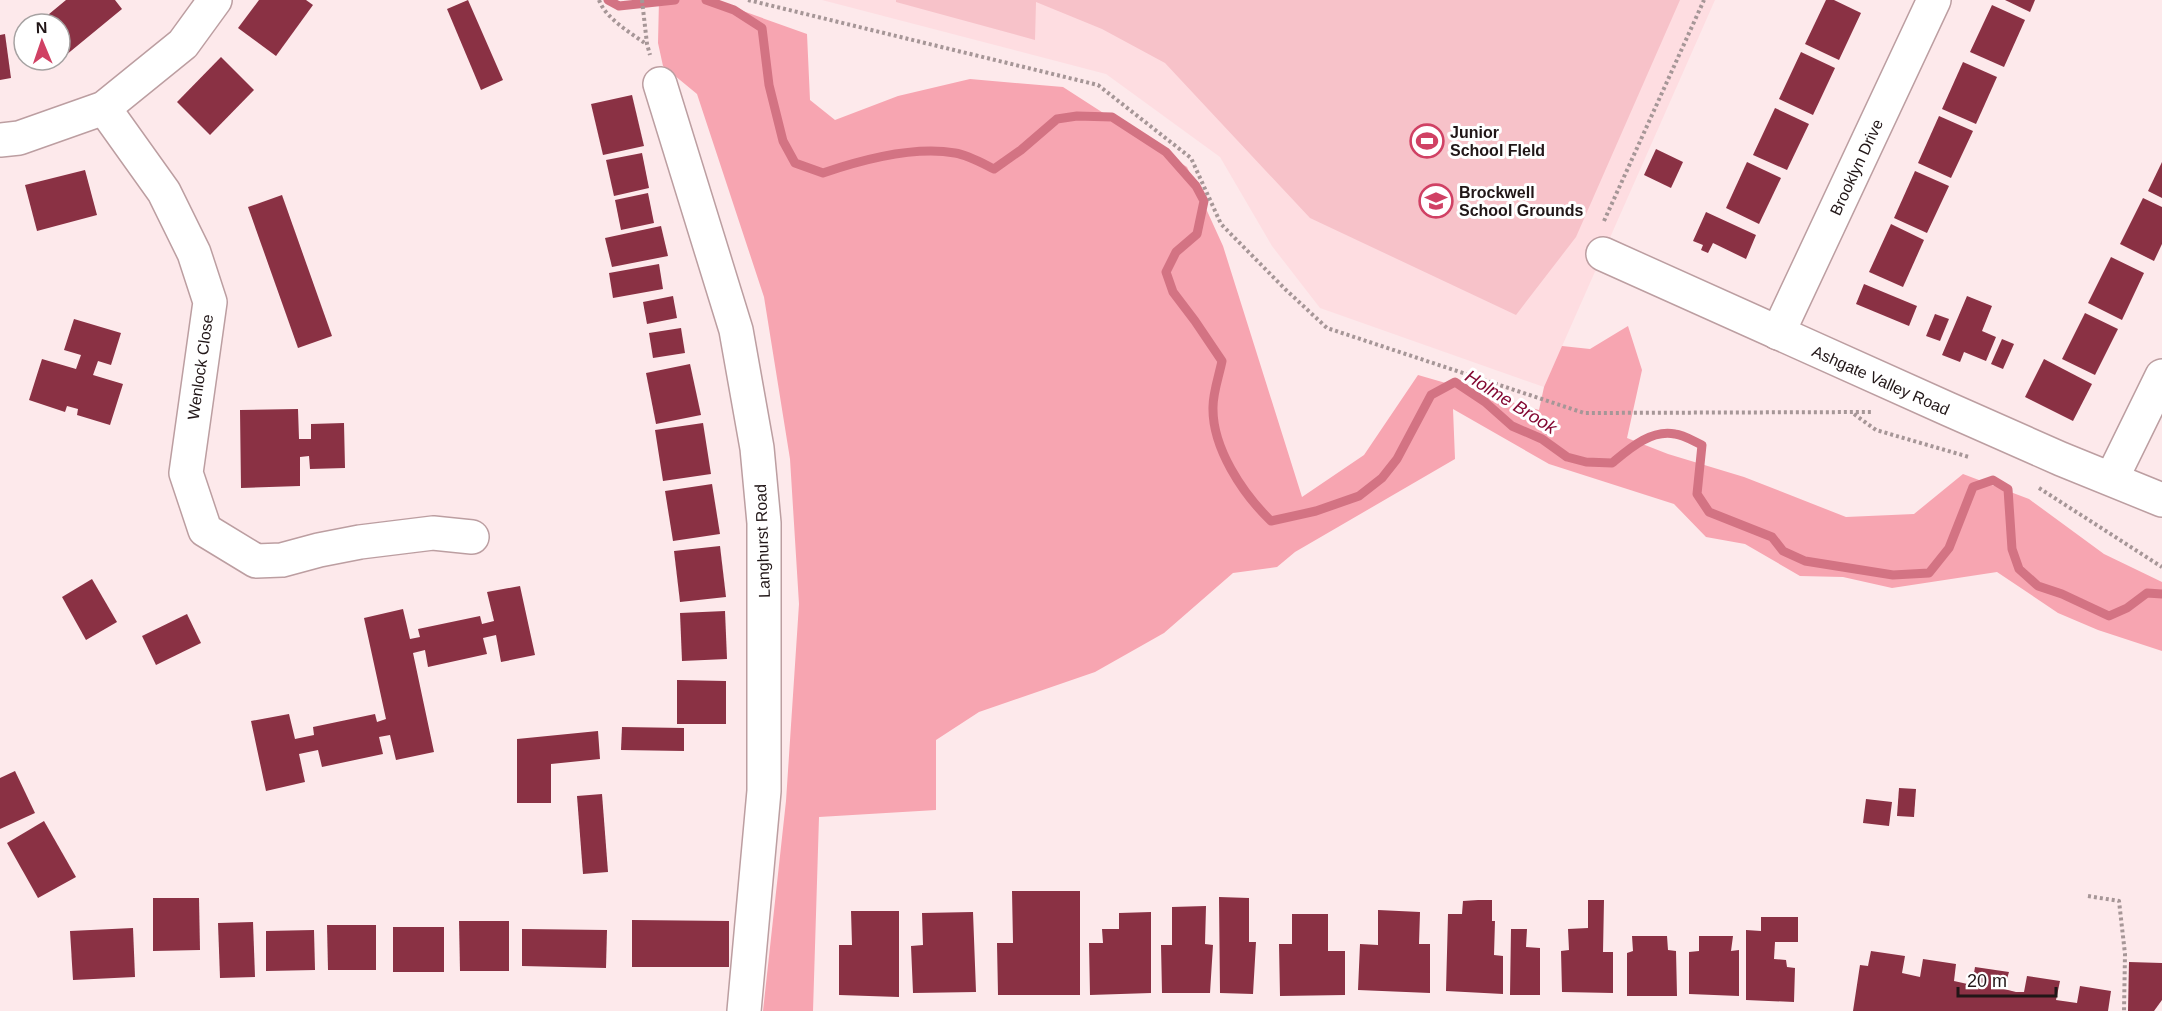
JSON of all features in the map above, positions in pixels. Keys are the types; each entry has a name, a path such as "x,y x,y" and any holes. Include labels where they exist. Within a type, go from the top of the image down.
{"street":[{"path":"0,140 18,138 104,108 183,44 215,0"},
{"name":"Brooklyn Drive","path":"1778,333 1934,0"},
{"name":"Langhurst Road","path":"660,84 736,330 757,448 764,523 764,791 744,1011"},
{"name":"Wenlock Close","path":"104,108 164,192 194,253 210,302 186,472 205,530 256,561 282,560 350,544 434,533 472,537"},
{"name":"Ashgate Valley Road","path":"1603,254 2061,459 2162,500"},
{"path":"2112,478 2162,376"}],"path":[{"path":"599,0 602,7 621,26 647,44"},
{"path":"642,0 647,44 660,84"},
{"path":"748,0 1098,85 1191,158 1221,224 1327,328 1584,413 1853,413 1876,430 1972,458"},
{"path":"1604,222 1704,0"},
{"path":"2038,488 2162,567"},
{"path":"2088,896 2119,901 2125,954 2124,1011"}],"shaded area":[{"path":"659,0 712,0 807,34 810,100 835,120 898,96 970,79 1063,87 1187,167 1223,246 1302,497 1364,455 1418,375 1539,410 1544,387 1562,346 1590,349 1628,326 1642,370 1627,438 1668,454 1744,477 1846,517 1914,514 1963,474 2029,499 2104,554 2162,582 2162,651 2098,630 2058,613 1997,572 1892,588 1843,577 1800,576 1745,544 1706,537 1674,504 1549,464 1453,409 1455,459 1295,552 1277,567 1233,573 1164,633 1095,672 979,712 936,740 936,810 819,817 813,1011 763,1011 786,801 799,604 790,459 764,297 697,94 663,66 658,43"},
{"name":"Junior School FIeld","path":"822,0 1715,0 1544,387 1320,308 1272,246 1220,157 1106,74"},
{"name":"Junior School FIeld","path":"896,0 1680,0 1576,237 1516,315 1310,218 1165,63 1102,29 1036,2 1035,40 896,2"}],"building":[{"path":"66,0 115,0 122,9 72,50 72,12 52,12"},
{"path":"259,0 306,0 313,5 276,56 238,28"},
{"path":"468,0 503,80 481,90 447,9"},
{"path":"1826,0 1834,0 1861,13 1839,60 1805,44"},
{"path":"2005,0 2035,0 2030,12"},
{"path":"1992,5 2025,20 2004,67 1970,52"},
{"path":"5,34 11,78 0,80 0,35"},
{"path":"1801,52 1835,68 1813,115 1779,99"},
{"path":"221,57 254,90 210,135 177,102"},
{"path":"1963,62 1997,77 1976,124 1942,109"},
{"path":"632,95 644,146 603,155 591,104"},
{"path":"1775,108 1809,124 1787,170 1753,155"},
{"path":"1939,116 1973,131 1951,178 1918,163"},
{"path":"1656,149 1683,162 1671,188 1644,175"},
{"path":"642,153 649,188 614,196 606,160"},
{"path":"1747,162 1781,178 1759,224 1726,208"},
{"path":"2162,162 2162,198 2148,191"},
{"path":"85,170 97,215 37,231 25,185"},
{"path":"1915,171 1949,186 1927,233 1894,218"},
{"path":"648,193 654,223 621,230 615,200"},
{"path":"282,195 332,336 298,348 248,207"},
{"path":"2143,198 2162,207 2162,244 2154,261 2120,244"},
{"path":"1706,212 1756,235 1746,259 1713,243 1708,253 1701,250 1703,245 1693,241"},
{"path":"1891,224 1924,240 1903,287 1869,272"},
{"path":"661,226 668,256 612,267 605,238"},
{"path":"2111,257 2144,273 2122,320 2088,303"},
{"path":"659,264 663,289 613,298 609,273"},
{"path":"1864,284 1917,306 1909,326 1856,304"},
{"path":"673,296 677,318 647,324 643,302"},
{"path":"1967,296 1992,306 1982,331 1996,337 1986,361 1964,352 1960,362 1942,355"},
{"path":"2085,313 2118,329 2095,375 2062,359"},
{"path":"1935,314 1949,319 1940,341 1926,336"},
{"path":"74,319 121,333 111,365 98,361 93,375 123,384 110,425 77,415 78,409 67,406 65,412 29,400 42,359 76,369 81,355 64,350"},
{"path":"681,328 685,353 653,358 649,333"},
{"path":"2002,339 2014,344 2003,369 1991,364"},
{"path":"2044,359 2092,384 2073,421 2025,397"},
{"path":"690,364 701,415 656,424 646,373"},
{"path":"298,409 299,439 311,439 311,424 344,423 345,468 310,469 309,456 300,457 300,486 241,488 240,410"},
{"path":"703,423 711,474 663,481 655,430"},
{"path":"712,484 720,534 673,541 665,491"},
{"path":"720,546 726,597 680,602 674,551"},
{"path":"92,579 117,622 86,640 62,597"},
{"path":"520,586 535,655 501,662 496,635 483,638 487,654 428,667 425,650 413,653 434,752 396,760 390,735 379,737 383,754 322,767 318,750 299,754 305,782 266,791 251,721 289,714 295,739 314,735 313,727 375,714 377,722 386,719 364,618 403,609 410,639 420,637 418,629 480,616 482,624 494,621 487,592"},
{"path":"725,611 727,659 682,661 680,613"},
{"path":"187,614 201,643 156,665 142,636"},
{"path":"677,680 726,681 726,724 677,724"},
{"path":"622,727 684,728 684,751 621,750"},
{"path":"598,731 600,759 551,764 551,803 517,803 517,739"},
{"path":"15,771 35,813 0,829 0,778"},
{"path":"1899,788 1916,789 1914,817 1897,816"},
{"path":"602,794 608,872 583,874 577,796"},
{"path":"1866,799 1892,802 1889,826 1863,823"},
{"path":"44,821 76,877 38,898 7,843"},
{"path":"1012,891 1080,891 1080,995 998,995 997,943 1013,943"},
{"path":"1219,897 1249,898 1249,942 1256,942 1253,994 1220,993"},
{"path":"153,898 199,898 200,950 153,951"},
{"path":"1492,900 1492,921 1495,921 1494,955 1503,956 1503,994 1446,991 1448,914 1462,914 1463,901"},
{"path":"1588,900 1604,900 1603,952 1613,952 1613,993 1562,992 1561,951 1569,950 1568,929 1588,928"},
{"path":"1206,906 1205,944 1213,945 1210,993 1162,993 1161,945 1172,945 1172,907"},
{"path":"1378,910 1420,912 1419,944 1430,944 1430,993 1358,990 1360,944 1378,945"},
{"path":"851,911 899,911 899,997 839,995 839,945 852,945"},
{"path":"973,912 976,992 913,993 911,946 923,945 922,913"},
{"path":"1151,912 1151,993 1090,995 1089,943 1103,943 1102,929 1119,929 1119,913"},
{"path":"1292,914 1328,914 1328,951 1345,951 1345,995 1280,996 1279,944 1292,944"},
{"path":"1761,917 1798,917 1798,942 1775,942 1774,959 1786,960 1787,967 1795,968 1794,1002 1746,1000 1746,930 1761,931"},
{"path":"632,920 729,921 729,967 632,967"},
{"path":"459,921 509,921 509,971 460,971"},
{"path":"253,922 255,977 220,978 218,923"},
{"path":"327,925 376,925 376,970 328,970"},
{"path":"393,927 444,927 444,972 393,972"},
{"path":"133,928 135,977 73,980 70,931"},
{"path":"522,929 607,930 606,968 522,966"},
{"path":"1511,929 1527,929 1526,947 1540,948 1540,995 1510,995"},
{"path":"314,930 315,970 266,971 266,931"},
{"path":"1632,936 1667,936 1668,950 1676,951 1677,996 1627,996 1627,953 1633,951"},
{"path":"1699,936 1733,936 1731,951 1739,950 1739,996 1689,994 1689,952 1699,951"},
{"path":"1871,951 1905,956 1902,973 1920,977 1923,959 1956,964 1954,981 1972,985 1975,967 2009,972 2004,989 2016,992 2024,992 2027,976 2060,981 2056,1000 2077,1003 2080,986 2111,991 2108,1011 1853,1011 1860,965 1868,966"},
{"path":"2129,962 2162,963 2162,1000 2154,1011 2128,1011"}],"waterway":[{"name":"Holme Brook","path":"608,0 619,6 675,0"},
{"name":"Holme Brook","path":"706,0 734,10 762,28 769,85 783,141 795,163 823,173 871,159 923,151 960,154 994,169 1021,150 1057,119 1077,116 1112,117 1166,152 1196,186 1204,201 1197,234 1176,252 1166,272 1173,292 1222,361 1213,407 1214,423 1224,454 1240,484 1271,521 1316,511 1359,496 1382,478 1397,459 1431,395 1455,382 1485,402 1512,426 1542,439 1567,457 1586,462 1612,463 1641,441 1657,434 1678,435 1702,445 1697,494 1709,512 1772,537 1783,551 1805,561 1893,575 1929,573 1949,548 1973,487 1993,480 2008,489 2012,549 2019,569 2038,586 2062,594 2109,616 2127,608 2147,593 2162,594"}],"place":[{"name":"Junior School FIeld","path":"1427,141"},
{"name":"Brockwell School Grounds","path":"1436,201"}]}
